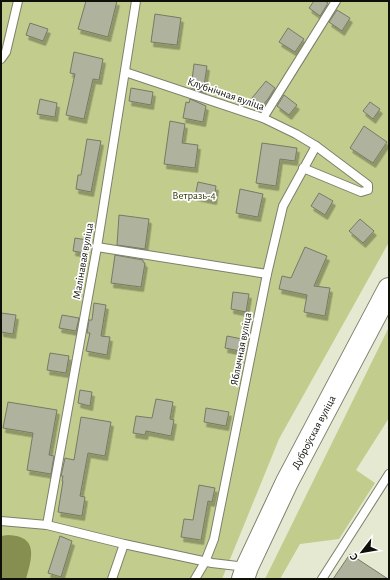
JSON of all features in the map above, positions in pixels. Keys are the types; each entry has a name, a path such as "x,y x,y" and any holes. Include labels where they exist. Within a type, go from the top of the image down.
{"main road":[{"name":"Дуброўская вуліца","path":"245,573 287,482 389,289"}],"lane":[{"path":"1,58 6,52 18,1"},
{"name":"Малінавая вуліца","path":"48,524 97,247 126,72 136,1"},
{"path":"264,118 336,1"},
{"name":"Клубнічная вуліца","path":"126,72 264,118 316,146 368,184 368,190 361,192 304,168"},
{"name":"Яблычная вуліца","path":"195,579 206,562 214,539 267,274 283,206 316,146"},
{"path":"97,247 267,274"},
{"path":"322,579 389,474"},
{"path":"1,521 48,524 124,544 206,562 245,573"},
{"path":"112,579 124,544"}],"green space":[{"name":"Ветразь-4","path":"1,1 389,1 389,242 279,439 222,579 1,579"},
{"path":"389,327 389,418 356,470 375,483 339,539 300,544 280,579 265,579"}],"shaded area":[{"path":"1,536 18,536 25,539 29,544 31,556 26,579 1,579"}],"building":[{"path":"86,1 117,1 108,37 78,29"},
{"path":"314,1 325,1 328,3 320,16 309,8"},
{"path":"337,10 350,18 342,31 329,22"},
{"path":"155,14 181,18 177,45 151,42"},
{"path":"30,23 48,29 43,41 26,35"},
{"path":"288,28 304,39 295,52 279,42"},
{"path":"74,52 103,59 99,80 93,79 84,119 66,115 75,74 70,73"},
{"path":"194,64 207,66 203,92 191,88"},
{"path":"266,81 275,88 262,106 252,98"},
{"path":"131,88 153,92 151,105 129,101"},
{"path":"284,95 297,105 289,115 277,106"},
{"path":"40,99 57,103 55,117 37,114"},
{"path":"190,99 206,106 203,122 183,118 186,102 189,103"},
{"path":"370,102 380,109 373,119 363,111"},
{"path":"170,121 185,124 182,143 198,145 195,168 164,164"},
{"path":"364,126 387,142 373,163 350,148"},
{"path":"87,139 101,141 91,192 76,189 78,175 81,175"},
{"path":"262,143 297,148 295,161 280,159 276,186 256,183"},
{"path":"198,182 216,186 214,200 195,196"},
{"path":"240,189 263,194 258,217 236,213"},
{"path":"319,193 333,201 325,215 311,206"},
{"path":"119,215 149,219 145,249 117,245"},
{"path":"360,219 374,231 363,243 349,231"},
{"path":"75,238 87,240 84,253 73,251"},
{"path":"305,247 327,256 314,286 330,288 325,316 304,312 307,295 279,289 282,276 291,278"},
{"path":"115,255 143,260 145,263 141,287 111,283"},
{"path":"233,292 249,294 246,312 231,309"},
{"path":"94,303 106,305 101,336 110,337 107,355 86,351 90,333 87,333 89,320 92,320"},
{"path":"1,313 16,315 13,334 1,332"},
{"path":"62,315 79,318 76,331 59,328"},
{"path":"227,336 242,339 240,351 225,348"},
{"path":"50,353 69,356 66,373 47,370"},
{"path":"80,390 92,392 90,406 78,403"},
{"path":"156,399 173,402 170,419 174,420 171,436 146,431 145,435 133,433 136,416 152,418"},
{"path":"8,402 57,410 49,455 54,456 51,474 27,470 33,433 3,428"},
{"path":"206,408 229,412 226,426 204,422"},
{"path":"81,417 111,422 105,456 88,453 80,496 85,497 82,516 58,512 63,481 63,476 61,476 65,458 74,460"},
{"path":"199,485 215,488 212,502 208,501 201,540 181,537 184,519 193,520"},
{"path":"60,536 72,541 61,577 48,573"},
{"path":"350,554 388,579 333,579"}]}
